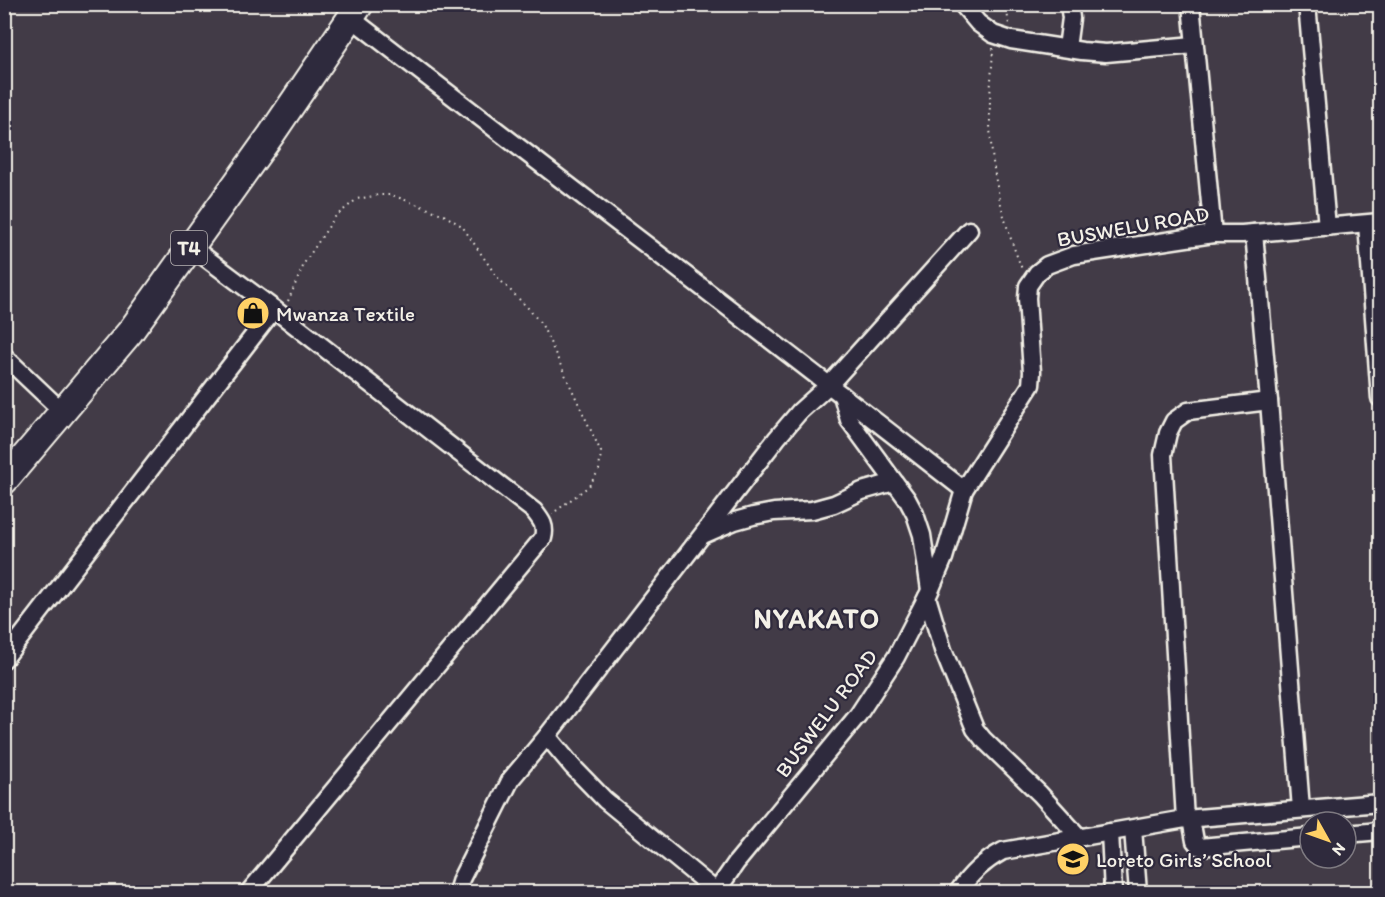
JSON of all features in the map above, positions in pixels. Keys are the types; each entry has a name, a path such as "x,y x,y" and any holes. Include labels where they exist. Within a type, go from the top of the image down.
{"highway":[{"name":"T4","path":"4,481 130,332 271,135 356,11"}],"street":[{"path":"962,4 978,23 993,34 1011,40 1106,52 1194,45"},
{"path":"1067,48 1071,18 1069,4"},
{"path":"1191,4 1213,234"},
{"path":"1307,4 1327,226"},
{"path":"356,11 614,222 836,389 964,490"},
{"path":"1374,223 1380,398"},
{"name":"BUSWELU ROAD","path":"716,892 736,863 858,715 896,657 944,558 964,490 1031,385 1028,286 1037,273 1047,265 1074,255 1213,234 1254,234 1374,223"},
{"path":"457,892 511,779 547,736 777,438 800,411 836,389 969,230"},
{"path":"1254,234 1300,809"},
{"path":"190,246 534,512 542,521 545,530 543,538 249,892"},
{"path":"4,659 278,312"},
{"path":"4,356 63,412"},
{"path":"836,389 849,420 915,514 922,535 928,594 943,650 975,729 982,739 1040,794 1079,837"},
{"path":"1269,401 1188,411 1171,427 1163,455 1188,819 1195,841 1200,847 1298,838"},
{"path":"700,537 735,521 774,512 812,510 834,504 862,491 894,482"},
{"path":"547,736 605,800 716,892"},
{"path":"958,892 989,858 1003,851 1188,819 1380,803"},
{"path":"1133,829 1137,892"},
{"path":"1358,833 1380,831"},
{"path":"1110,832 1113,892"}],"path":[{"path":"1006,4 1011,40"},
{"path":"993,34 990,123 999,199 1009,236 1028,286"},
{"path":"278,312 305,262 335,216 357,199 392,195 442,214 462,226 497,277 542,325 601,452 599,470 589,486 542,521"}],"place":[{"name":"Mwanza Textile","path":"253,313"},
{"name":"Loreto Girls’ School","path":"1073,859"}],"district":[{"name":"NYAKATO","path":"817,618"}]}
